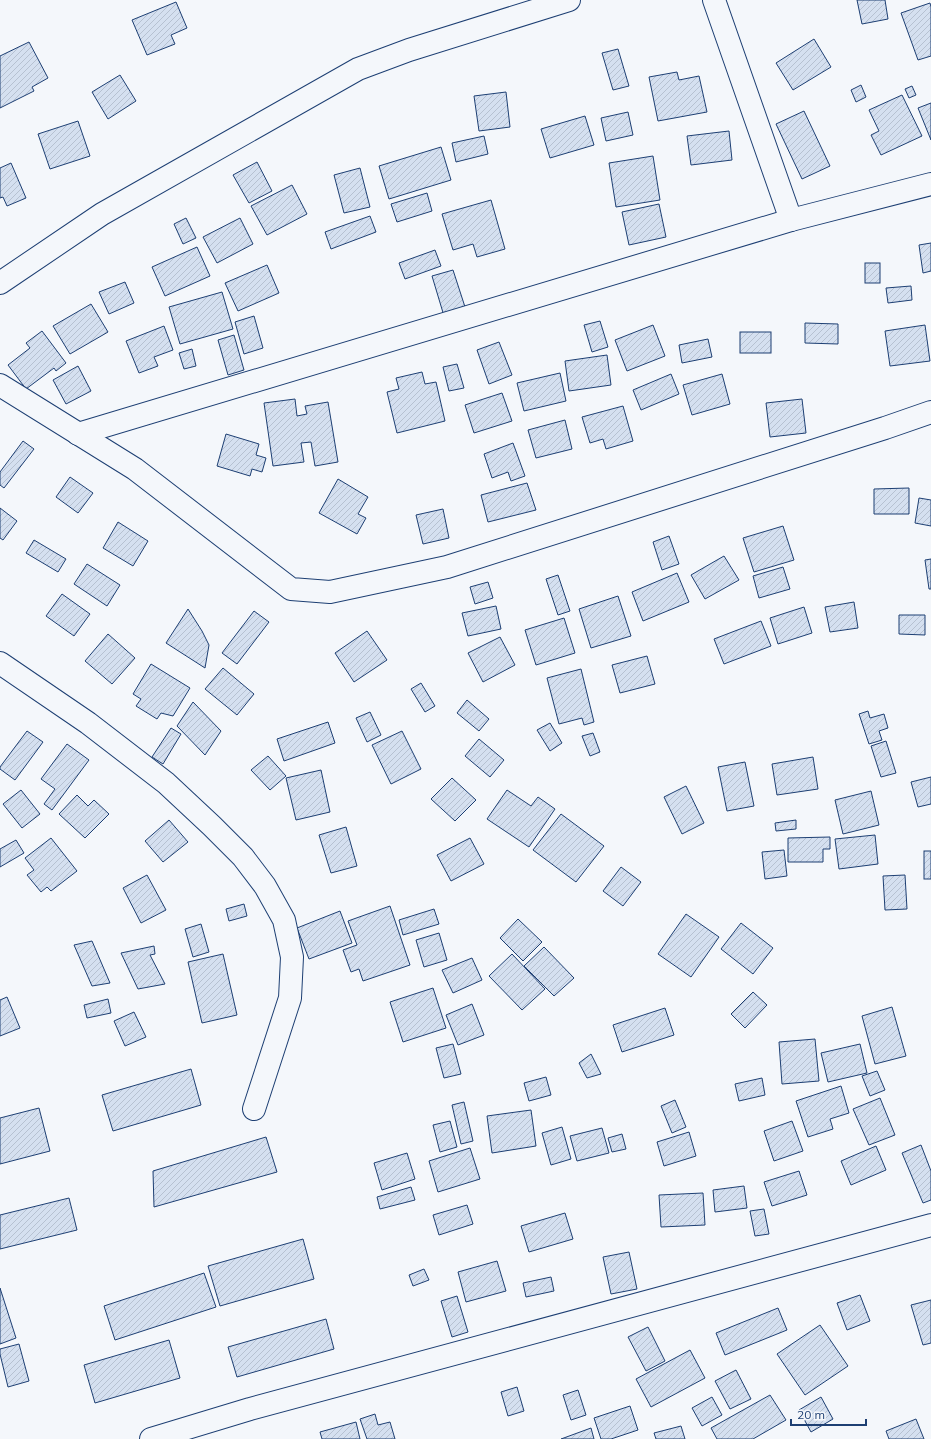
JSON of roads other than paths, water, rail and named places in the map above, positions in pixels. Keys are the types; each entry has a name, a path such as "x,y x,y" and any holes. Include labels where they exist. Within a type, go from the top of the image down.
{"street":[{"path":"0,283 102,214 358,69 409,50 568,0"},
{"path":"714,0 791,220"},
{"path":"78,434 791,220 931,184"},
{"path":"0,385 135,469 291,589 330,592 447,567 885,428 931,412"},
{"path":"0,663 88,723 166,783 243,857 265,886 284,920 292,956 290,998 254,1109"},
{"path":"151,1439 258,1407 931,1225"}]}
